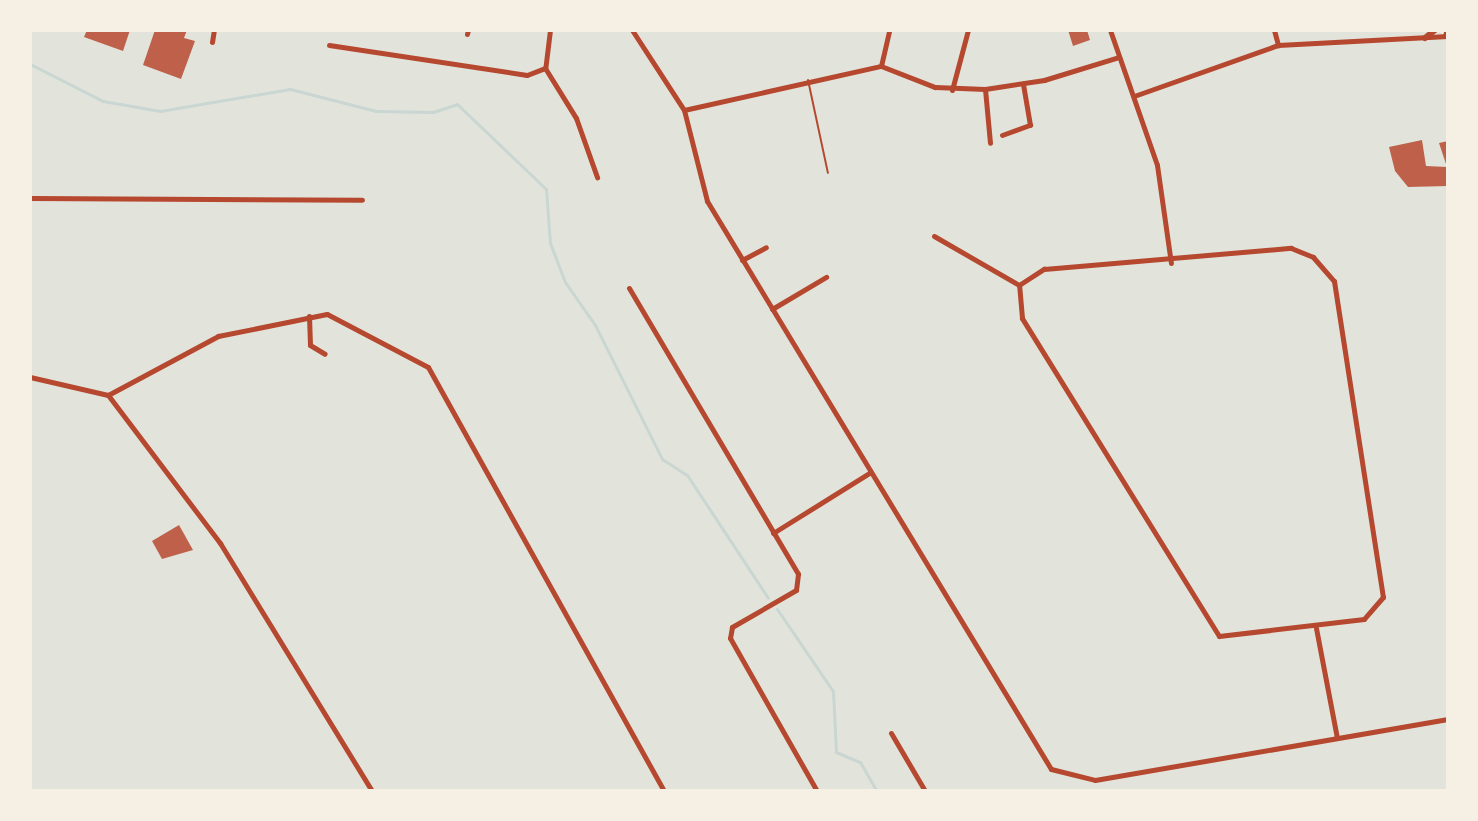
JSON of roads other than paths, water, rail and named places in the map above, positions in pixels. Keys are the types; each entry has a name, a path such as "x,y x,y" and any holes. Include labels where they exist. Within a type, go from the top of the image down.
{"street":[{"path":"212,42 214,30"},
{"path":"550,30 545,68 576,118 597,177"},
{"path":"632,30 684,110 701,191 1042,760 1063,776 1084,781 1177,769 1448,719"},
{"path":"881,66 889,30"},
{"path":"952,90 968,30"},
{"path":"1110,30 1134,96 1164,197 1171,263"},
{"path":"1274,30 1278,45"},
{"path":"1425,38 1435,30"},
{"path":"1134,96 1278,45 1425,38 1447,34"},
{"path":"329,45 527,75 545,68"},
{"path":"684,110 881,66 952,90 985,89 1023,84 1119,57"},
{"path":"1002,135 1030,125 1023,84"},
{"path":"985,89 990,143"},
{"path":"30,198 362,200"},
{"path":"934,236 1019,285"},
{"path":"742,260 766,247"},
{"path":"1291,248 1331,273 1367,458 1383,597 1364,619 1316,628 1219,636 1022,318 1019,285 1044,269 1171,263 1291,248"},
{"path":"772,309 826,277"},
{"path":"629,288 773,533 798,586 732,627 730,638 817,791"},
{"path":"309,316 310,345 325,354"},
{"path":"108,395 218,336 309,316 350,321 428,367 664,791"},
{"path":"30,377 108,395 220,543 372,791"},
{"path":"773,533 871,472"},
{"path":"1316,628 1337,738"},
{"path":"891,733 925,791"}],"lane":[{"path":"808,80 828,173"}],"waterway":[{"path":"30,64 103,101 160,111 290,89 376,111 433,112 457,104 546,189 550,243 565,282 595,325 662,459 687,475 768,598"},
{"path":"777,609 833,691 836,752 860,762 877,791"}]}
